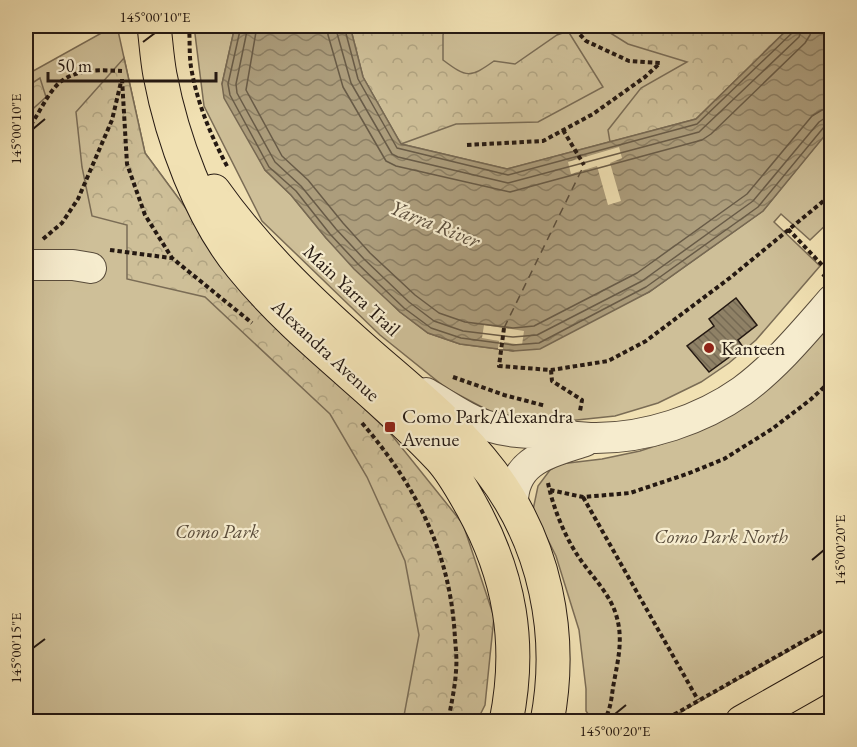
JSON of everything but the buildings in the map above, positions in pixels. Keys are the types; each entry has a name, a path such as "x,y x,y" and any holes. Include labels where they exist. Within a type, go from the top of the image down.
{"main road":[{"name":"Alexandra Avenue","path":"154,26 160,74 179,144 202,201 224,242 241,266 293,323 410,428 442,460 483,526 500,568 509,606 514,648 512,684 506,722"},
{"name":"Alexandra Avenue","path":"179,144 228,212 261,249 313,304 453,429 491,472 513,506 526,530 545,584 553,630 551,694 547,722"},
{"path":"553,630 570,722"},
{"path":"742,722 831,671"}],"street":[{"path":"30,255 73,265 99,258"},
{"name":"Alexandra Avenue","path":"391,373 465,416 490,427 507,431 588,426 649,431 699,414 740,392 761,376 801,336 827,289"},
{"name":"Alexandra Avenue","path":"513,506 515,482 531,463 588,426"}],"path":[{"path":"189,26 191,66 197,94 206,122 230,170"},
{"path":"467,145 543,141 593,114 645,77 660,63 629,62 586,41 572,26"},
{"path":"26,131 59,84 77,73 99,70 122,71"},
{"path":"30,255 62,223 78,199 112,120 122,79 128,164 145,215 172,258 257,327"},
{"path":"563,130 584,165"},
{"path":"504,328 499,366 551,370 608,361 646,340 730,277 831,194"},
{"path":"788,230 824,266"},
{"path":"99,258 172,258"},
{"path":"827,289 831,265"},
{"path":"551,370 552,381 582,400 588,426"},
{"path":"449,376 504,395 549,407"},
{"path":"549,490 583,497 630,492 687,474 724,459 772,429 810,400 831,380"},
{"path":"570,412 588,426"},
{"path":"358,419 386,452 407,483 431,527 447,578 454,621 456,670 448,722"},
{"path":"547,479 563,527 576,553 611,602 617,618 620,658 613,700 603,721"},
{"path":"583,497 698,700"},
{"path":"661,722 831,626"}],"green space":[{"name":"Como Park","path":"117,26 145,153 227,264 295,342 390,433 477,721 26,721 26,75"},
{"path":"194,26 235,26 222,84 265,170 291,195 326,238 400,312 428,333 460,344 513,351 649,292 763,211 831,127 831,220 810,240 781,214 774,222 820,266 756,340 729,363 701,382 658,403 615,416 567,421 524,419 493,413 446,388 380,335 262,221 204,106"},
{"path":"350,26 791,26 696,119 507,169 401,144"},
{"path":"350,26 445,26 443,60 468,74 479,71 494,61 515,64 557,35 568,31 603,87 538,122 456,124 401,144 363,77"},
{"path":"599,26 791,26 696,119 610,142 608,130 641,88 687,62 628,44"},
{"path":"124,58 145,153 227,264 295,342 390,433 463,524 494,617 485,705 477,721 403,721 419,635 405,561 367,477 330,414 205,297 127,279 127,225 92,216 82,167 76,112"},
{"path":"40,78 46,97 26,115 26,87"},
{"name":"Como Park North","path":"831,316 831,627 665,721 593,721 586,711 586,689 579,630 556,556 533,510 538,486 550,470 560,464 602,459 664,443"}],"water":[{"name":"Yarra River","path":"235,26 350,26 363,77 401,144 507,169 696,119 791,26 831,26 831,128 763,211 649,292 540,349 513,351 460,344 428,333 400,312 354,269 291,195 265,170 224,98 222,84"}],"pier":[{"path":"619,147 622,158 610,163 621,201 608,205 597,166 571,174 568,162"},
{"path":"484,325 524,331 522,345 504,342 503,349 498,349 499,341 482,338"}],"ferry route":[{"path":"504,328 584,165"}],"place":[{"name":"Kanteen","path":"709,348"},
{"name":"Como Park/Alexandra Avenue","path":"390,427"}]}
